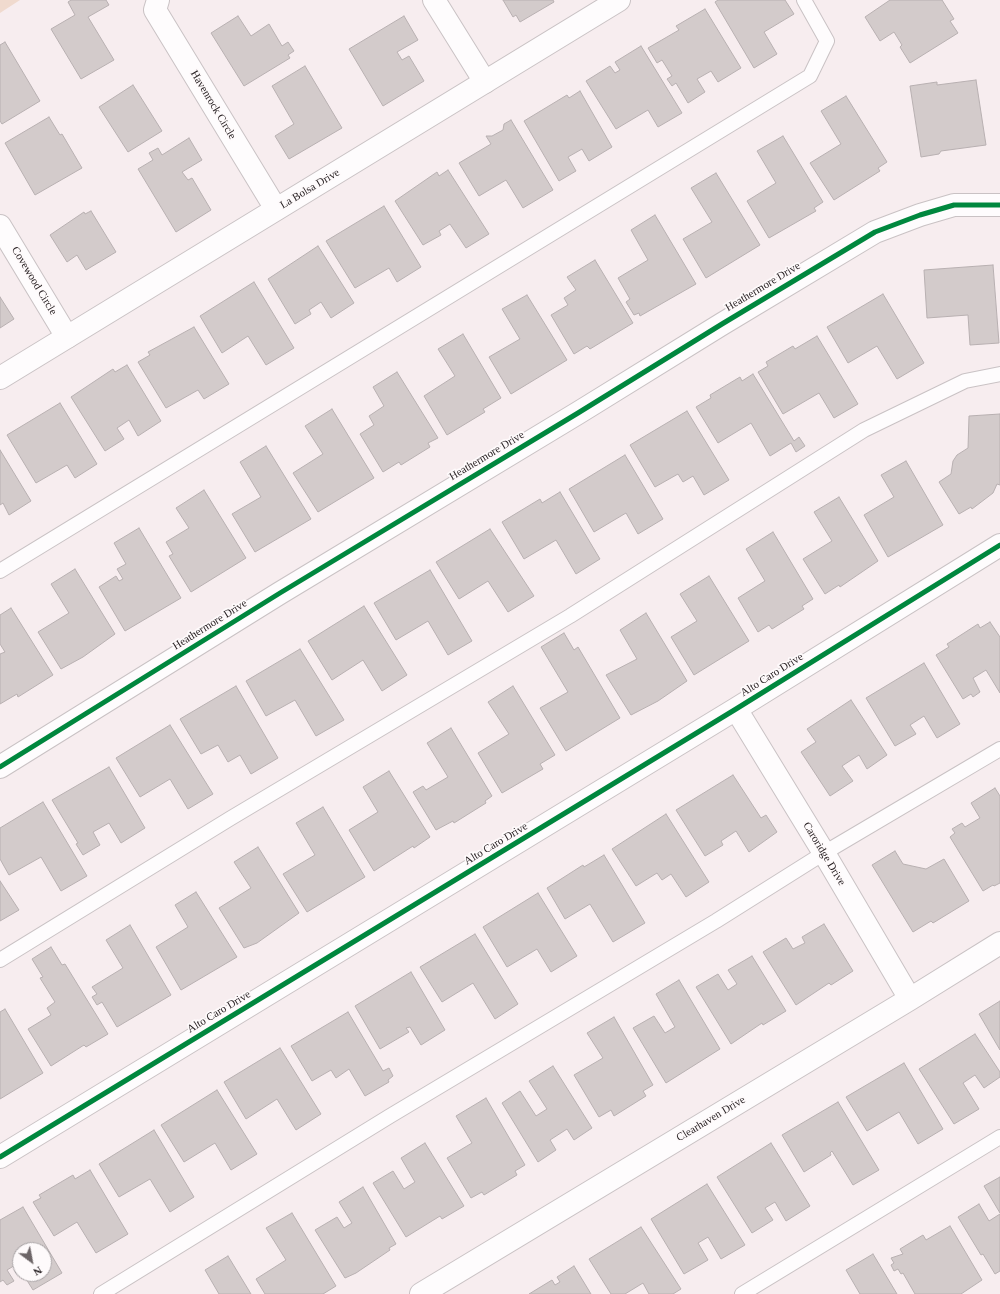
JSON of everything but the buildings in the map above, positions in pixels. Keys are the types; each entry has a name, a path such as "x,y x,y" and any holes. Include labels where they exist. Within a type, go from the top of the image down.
{"street":[{"name":"Havenrock Circle","path":"158,0 155,10 276,209"},
{"path":"434,0 484,82"},
{"name":"La Bolsa Drive","path":"0,378 619,0"},
{"name":"Heathermore Drive","path":"0,767 280,593 875,232 920,215 954,206 1000,205"},
{"name":"Covewood Circle","path":"0,226 67,337"},
{"name":"Alto Caro Drive","path":"0,1157 736,709 1000,545"},
{"name":"Caroridge Drive","path":"736,709 824,853 910,999"},
{"name":"Clearhaven Drive","path":"421,1294 910,999 1000,943"}],"lane":[{"path":"0,570 810,76 827,41 804,0"},
{"path":"0,960 238,814 570,616 864,430 965,381 1000,374"},
{"path":"102,1294 397,1112 716,921 824,853 1000,749"},
{"path":"742,1294 1000,1137"}],"shaded area":[{"path":"0,0 20,0 0,13"}],"cycle path":[{"path":"0,767 280,593 875,232 920,215 954,205 1000,205"},
{"path":"0,1157 736,709 1000,545"}]}
